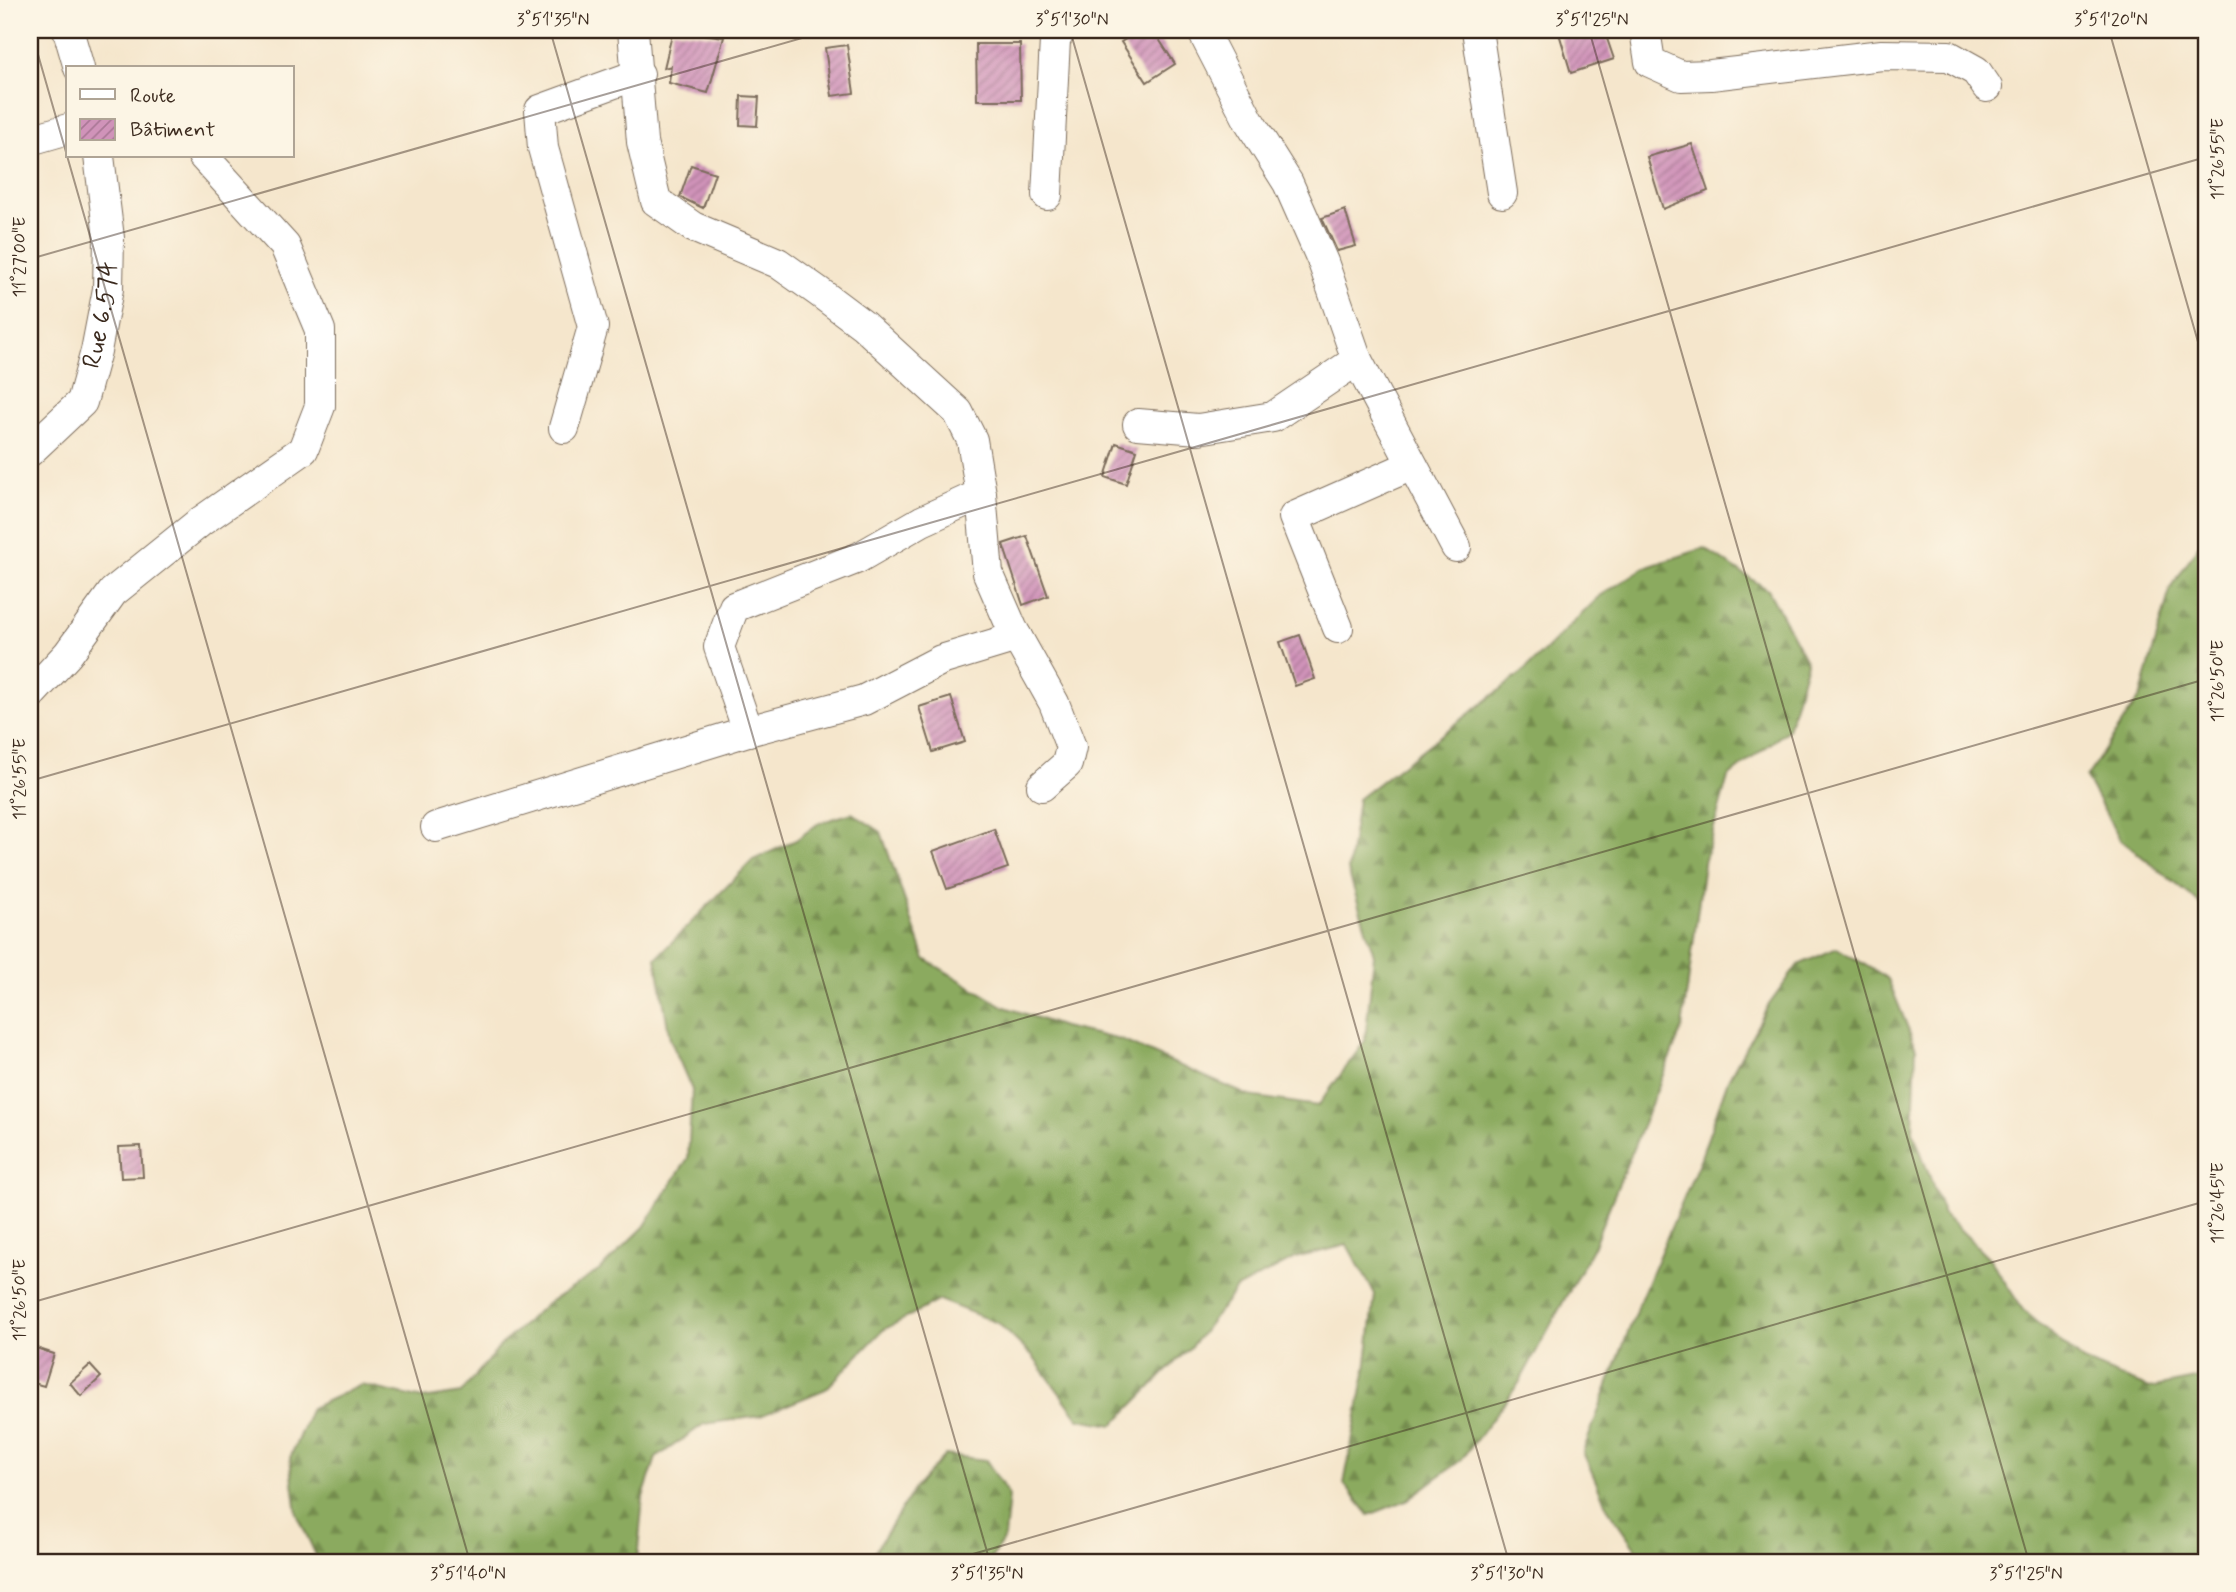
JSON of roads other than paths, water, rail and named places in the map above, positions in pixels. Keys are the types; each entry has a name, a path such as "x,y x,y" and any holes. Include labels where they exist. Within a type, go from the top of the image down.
{"street":[{"path":"68,30 78,66"},
{"path":"634,30 642,142 656,201 693,227 778,263 863,325 915,370 965,423 972,440 981,494 988,573 1017,637 1054,703 1070,747 1066,764 1042,786"},
{"path":"1047,195 1055,40 1061,30"},
{"path":"1202,30 1249,121 1287,183 1323,262 1357,360 1456,547"},
{"path":"1477,30 1502,193"},
{"path":"1645,30 1650,62 1681,76 1711,75 1882,55 1949,56 1976,71 1987,87"},
{"path":"564,428 593,327 543,148 540,110 639,74"},
{"path":"30,140 66,130"},
{"name":"Rue 6.574","path":"30,452 82,402 96,351 108,289 109,238 99,158"},
{"path":"30,695 68,654 113,592 200,522 303,450 320,406 320,330 285,246 205,158"},
{"path":"1139,425 1198,429 1273,417 1357,360"},
{"path":"1338,628 1294,517 1412,465"},
{"path":"748,731 719,647 734,607 858,558 922,521 981,494"},
{"path":"436,827 748,731 864,700 941,660 1017,637"}]}
